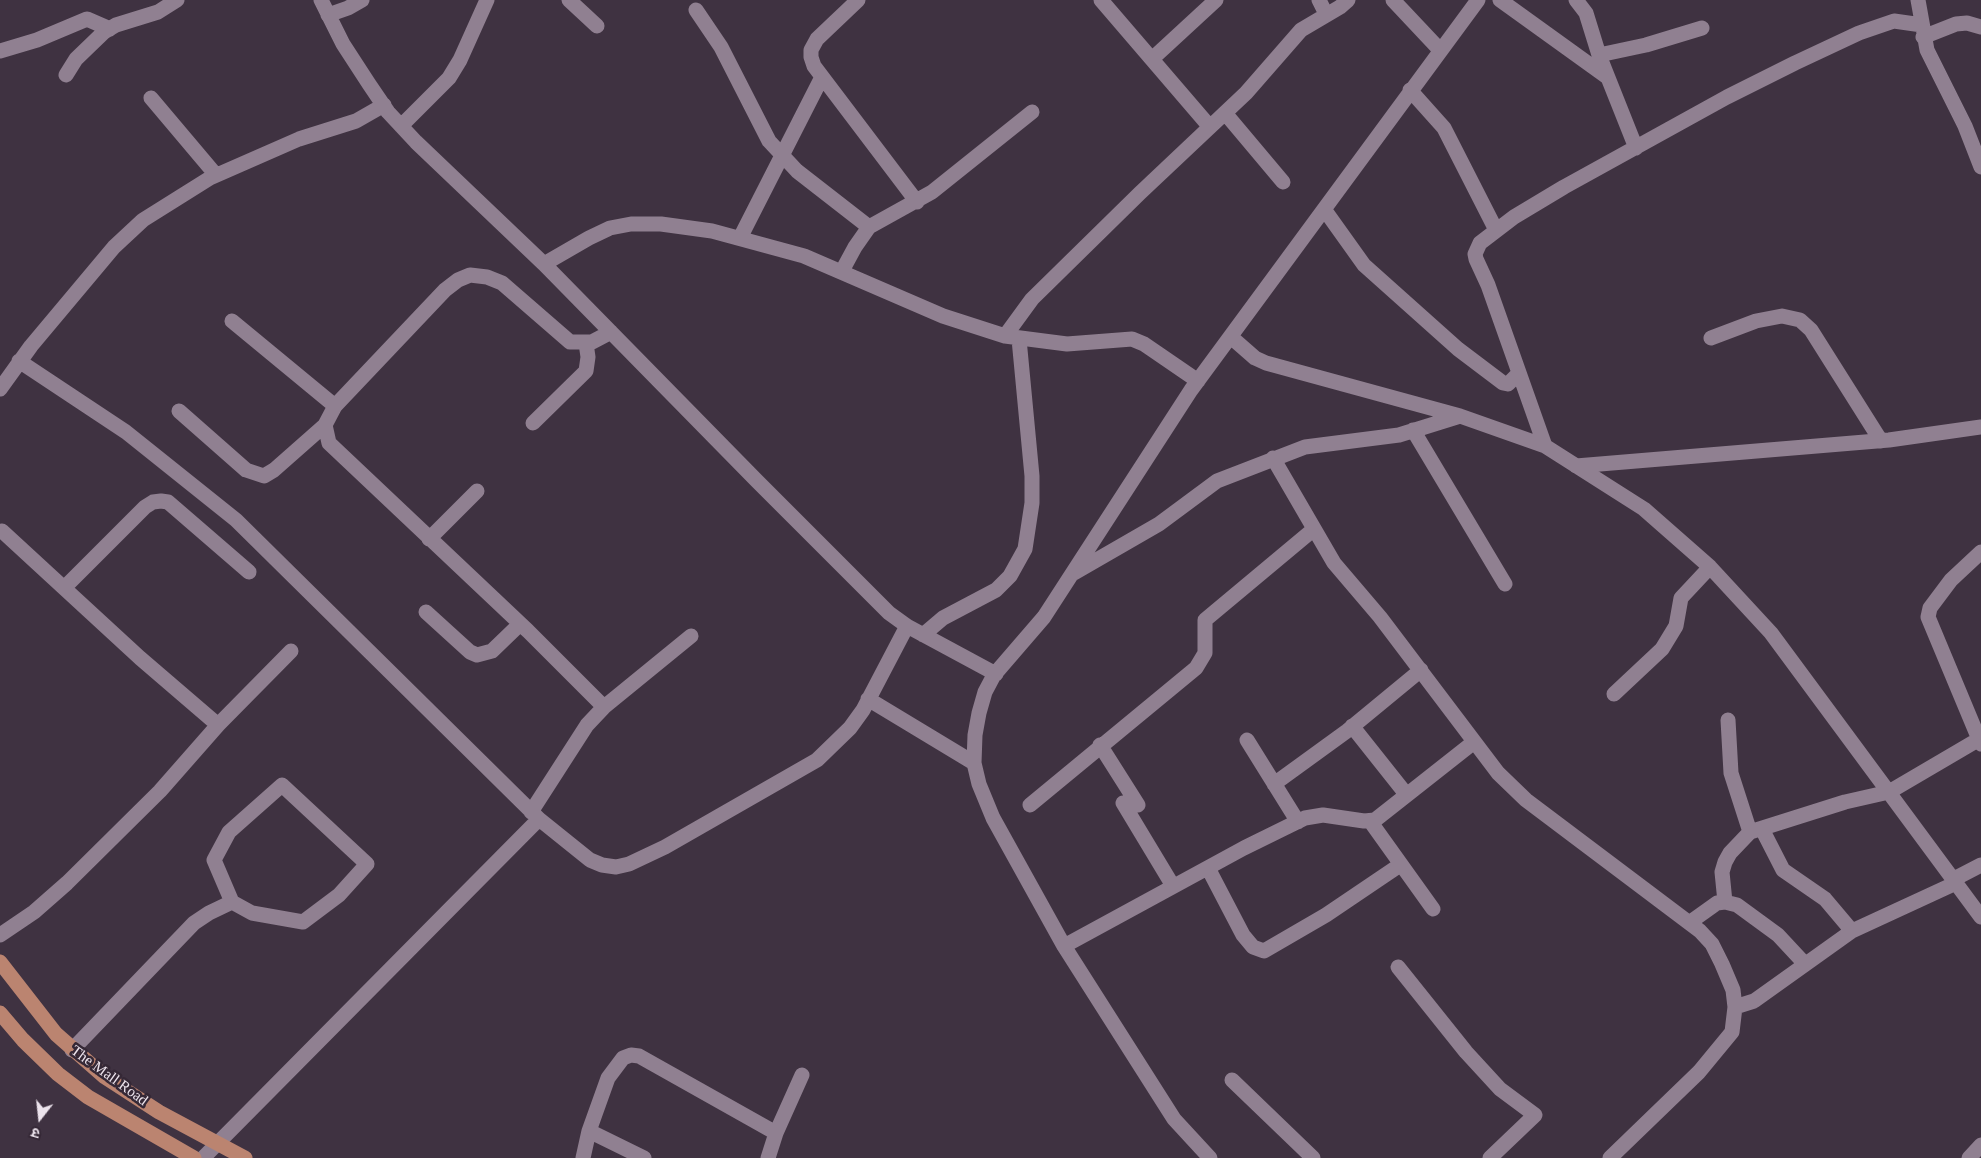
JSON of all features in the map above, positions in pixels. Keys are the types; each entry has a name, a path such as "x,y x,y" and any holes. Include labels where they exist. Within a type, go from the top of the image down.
{"main road":[{"name":"The Mall Road","path":"0,962 40,1016 72,1050 105,1077 134,1096 245,1158"},
{"name":"The Mall Road","path":"0,1013 23,1040 88,1097 194,1158"}],"street":[{"path":"66,75 81,54 110,29 158,12 177,0"},
{"path":"321,0 343,44 384,105 402,126 544,264 756,481 889,612 906,626 996,674"},
{"path":"328,14 348,8 362,0"},
{"path":"402,126 448,78 460,60 487,0"},
{"path":"570,0 597,26"},
{"path":"858,0 817,39 811,50 814,66 917,202"},
{"path":"1101,0 1210,127"},
{"path":"1152,59 1216,0"},
{"path":"1319,0 1326,14"},
{"path":"924,635 944,618 996,590 1010,576 1025,549 1032,503 1032,476 1012,338 1032,299 1226,113 1258,80 1301,30 1348,0"},
{"path":"1393,0 1440,50"},
{"path":"1210,1158 1174,1120 1064,946 993,818 979,784 974,763 975,735 979,713 985,692 996,674 1044,617 1198,381 1478,0"},
{"path":"1500,0 1607,77"},
{"path":"1576,0 1586,13 1607,77 1636,148"},
{"path":"1918,0 1922,31 1981,167"},
{"path":"696,10 721,47 769,141 797,171 869,227"},
{"path":"0,50 37,40 87,19 110,29"},
{"path":"1544,446 1488,285 1476,259 1480,243 1496,230 1564,187 1726,97 1859,33 1894,21 1922,31 1967,23 1981,27"},
{"path":"1599,55 1646,45 1702,28"},
{"path":"740,238 822,77"},
{"path":"1410,90 1444,128 1496,230"},
{"path":"151,98 216,175"},
{"path":"2,380 126,235 165,205 216,175 299,139 356,121 384,105"},
{"path":"842,271 869,227 917,202 1032,112"},
{"path":"1226,113 1284,182"},
{"path":"1324,209 1364,265 1458,349 1503,383 1508,384 1519,373"},
{"path":"544,264 610,228 630,224 661,224 740,238 804,256 943,316 1012,338 1067,344 1132,339 1144,344 1198,381"},
{"path":"179,411 246,470 264,476 274,470 325,425 335,406 445,290 458,280 470,275 487,276 502,283 528,303 562,337 570,342 586,343 611,332"},
{"path":"1711,338 1756,321 1782,316 1800,320 1811,330 1881,441"},
{"path":"232,321 335,406"},
{"path":"1232,337 1255,358 1266,363 1460,416 1544,446 1644,509 1710,567 1771,632 1981,917"},
{"path":"533,423 586,371 588,357 586,343"},
{"path":"19,361 126,432 236,520 535,816 590,860 602,865 616,867 629,864 746,802 817,760 850,728 868,699 906,626"},
{"path":"1071,575 1159,524 1217,481 1273,458 1305,447 1398,435 1460,416"},
{"path":"325,425 329,443 520,624 604,707"},
{"path":"1576,466 1881,441 1981,428"},
{"path":"1413,430 1504,584"},
{"path":"1273,458 1334,563 1421,670 1498,772 1526,800 1689,922 1712,944 1732,990 1735,1008 1732,1032 1700,1072 1610,1158"},
{"path":"429,539 477,491"},
{"path":"64,588 145,507 153,502 161,501 168,502 248,572"},
{"path":"1030,805 1100,745 1196,668 1205,653 1205,620 1314,529"},
{"path":"2,531 140,658 218,724"},
{"path":"1725,902 1722,872 1725,862 1730,853 1756,830 1845,802 1889,792 1980,740 1928,617 1930,608 1951,580 1981,552"},
{"path":"1614,694 1662,649 1676,626 1681,598 1710,567"},
{"path":"426,612 470,652 477,655 492,651 520,624"},
{"path":"203,1158 535,816 576,739 604,707 691,636"},
{"path":"0,935 34,912 67,883 160,791 218,724 291,651"},
{"path":"1274,784 1352,726 1421,670"},
{"path":"868,699 974,763"},
{"path":"1728,720 1731,774 1756,830 1783,870 1825,899 1852,931"},
{"path":"1352,726 1406,794"},
{"path":"1247,740 1298,822"},
{"path":"1064,946 1173,886 1314,815 1323,814 1370,821 1379,818 1406,794 1474,742"},
{"path":"1100,745 1138,805"},
{"path":"282,785 367,864 339,894 303,922 252,913 232,902 214,860 229,832 282,785"},
{"path":"1123,803 1173,886"},
{"path":"1370,821 1433,909"},
{"path":"1208,868 1243,935 1253,947 1264,950 1326,915 1400,865"},
{"path":"1735,1008 1754,1001 1852,931 1955,881 1981,866"},
{"path":"72,1050 194,923 232,902"},
{"path":"1689,922 1717,903 1725,902 1738,905 1778,935 1805,964"},
{"path":"1398,967 1466,1052 1500,1089 1535,1115 1490,1158"},
{"path":"583,1158 588,1131 608,1078 623,1058 632,1055 639,1056 776,1133"},
{"path":"768,1158 776,1133 802,1074"},
{"path":"1232,1080 1313,1158"},
{"path":"588,1131 644,1158"},
{"path":"1969,1158 1981,1145"}]}
